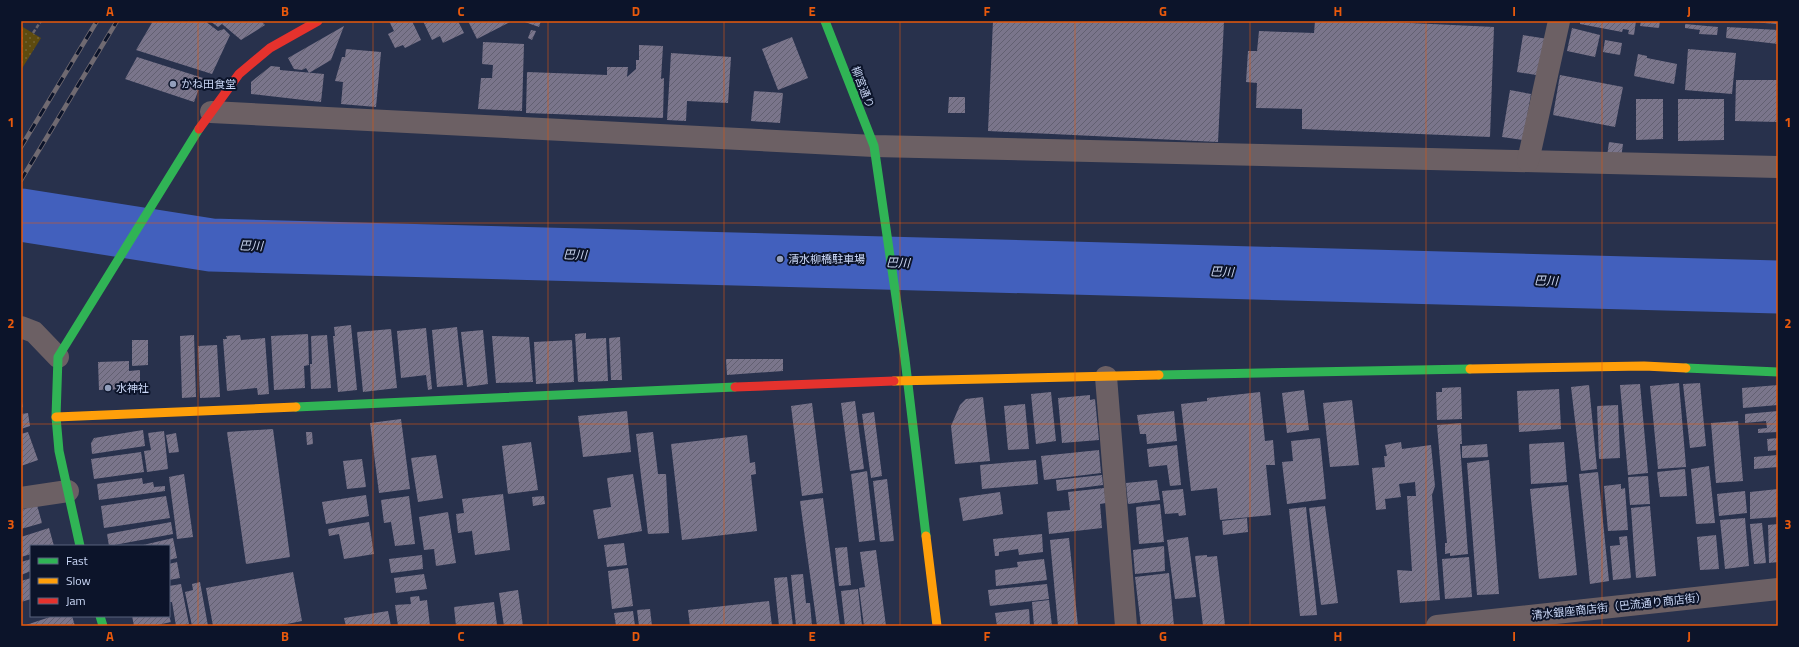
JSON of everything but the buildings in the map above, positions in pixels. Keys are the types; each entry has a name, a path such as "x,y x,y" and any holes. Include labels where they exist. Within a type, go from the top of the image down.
{"street":[{"path":"80,545 59,450 56,417 58,357 207,119 239,74 270,48 318,21"},
{"name":"柳宮通り","path":"824,21 875,154 907,380 937,626"},
{"path":"1528,161 1559,21"},
{"path":"207,119 875,154 1528,161 1778,167"},
{"path":"21,327 34,332 58,357"},
{"path":"56,417 907,380 1644,366 1778,372"},
{"path":"1106,377 1126,626"},
{"path":"21,498 68,491"},
{"name":"清水銀座商店街（巴流通り商店街）","path":"1450,625 1778,589"}],"path":[{"path":"33,33 41,21"}],"shaded area":[{"path":"21,26 41,38 21,70"}],"waterway":[{"name":"巴川","path":"21,215 211,245 1778,287"}],"railway":[{"path":"21,147 97,21"},
{"path":"21,180 117,21"}],"traffic: fast":[{"path":"825,21 874,146 905,359 926,536"},
{"path":"80,545 59,451 56,417 58,357 199,129"},
{"path":"1686,368 1778,372"},
{"path":"1159,375 1470,369"},
{"path":"296,407 735,387"},
{"path":"100,617 103,626"}],"traffic: slow":[{"path":"1470,369 1644,366 1686,368"},
{"path":"894,381 1159,375"},
{"path":"56,417 296,407"},
{"path":"926,536 937,626"}],"traffic: jam":[{"path":"199,129 239,74 270,48 318,21"},
{"path":"735,387 894,381"}],"place":[{"name":"かね田食堂","path":"173,84"},
{"name":"清水柳橋駐車場","path":"780,259"},
{"name":"水神社","path":"108,388"}]}
